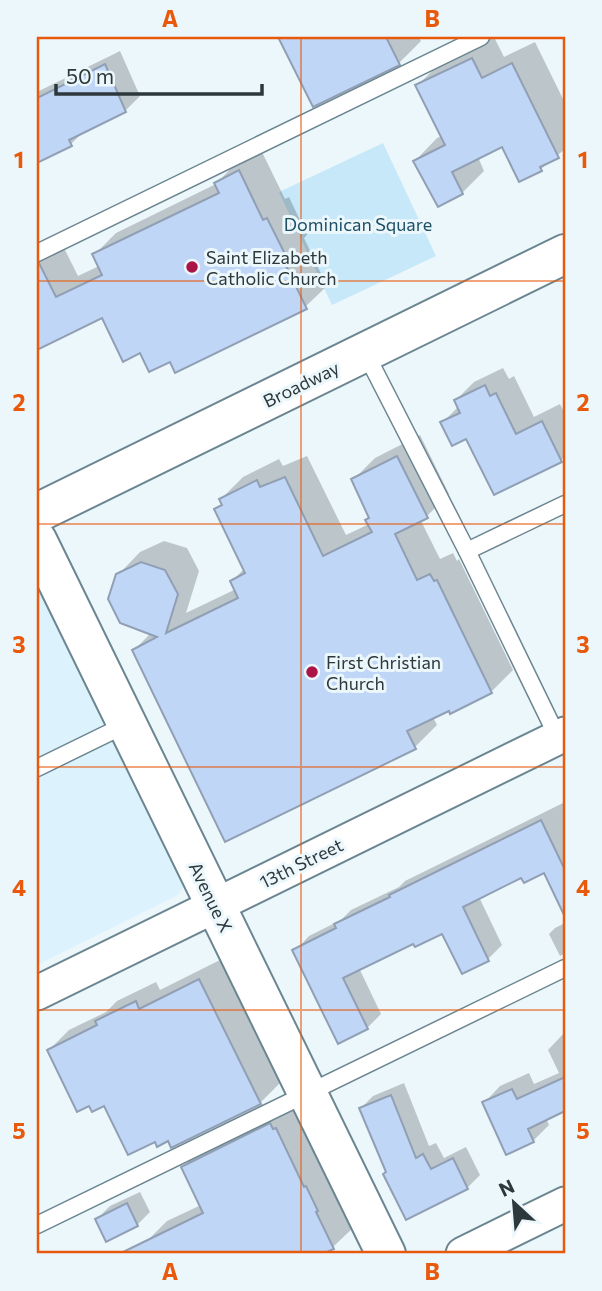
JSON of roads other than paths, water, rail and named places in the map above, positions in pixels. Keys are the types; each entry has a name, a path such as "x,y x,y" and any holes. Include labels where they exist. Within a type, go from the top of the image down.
{"street":[{"name":"Broadway","path":"37,513 565,254"},
{"name":"Avenue X","path":"37,540 386,1254"},
{"name":"13th Street","path":"37,993 561,736"},
{"path":"463,1254 565,1204"}],"lane":[{"path":"37,253 481,37"},
{"path":"365,352 561,736"},
{"path":"467,551 565,504"},
{"path":"37,768 127,724"},
{"path":"37,1225 565,968"}],"place":[{"name":"Saint Elizabeth Catholic Church","path":"192,267"},
{"name":"First Christian Church","path":"312,672"}],"park label":[{"name":"Dominican Square","path":"358,224"}]}
